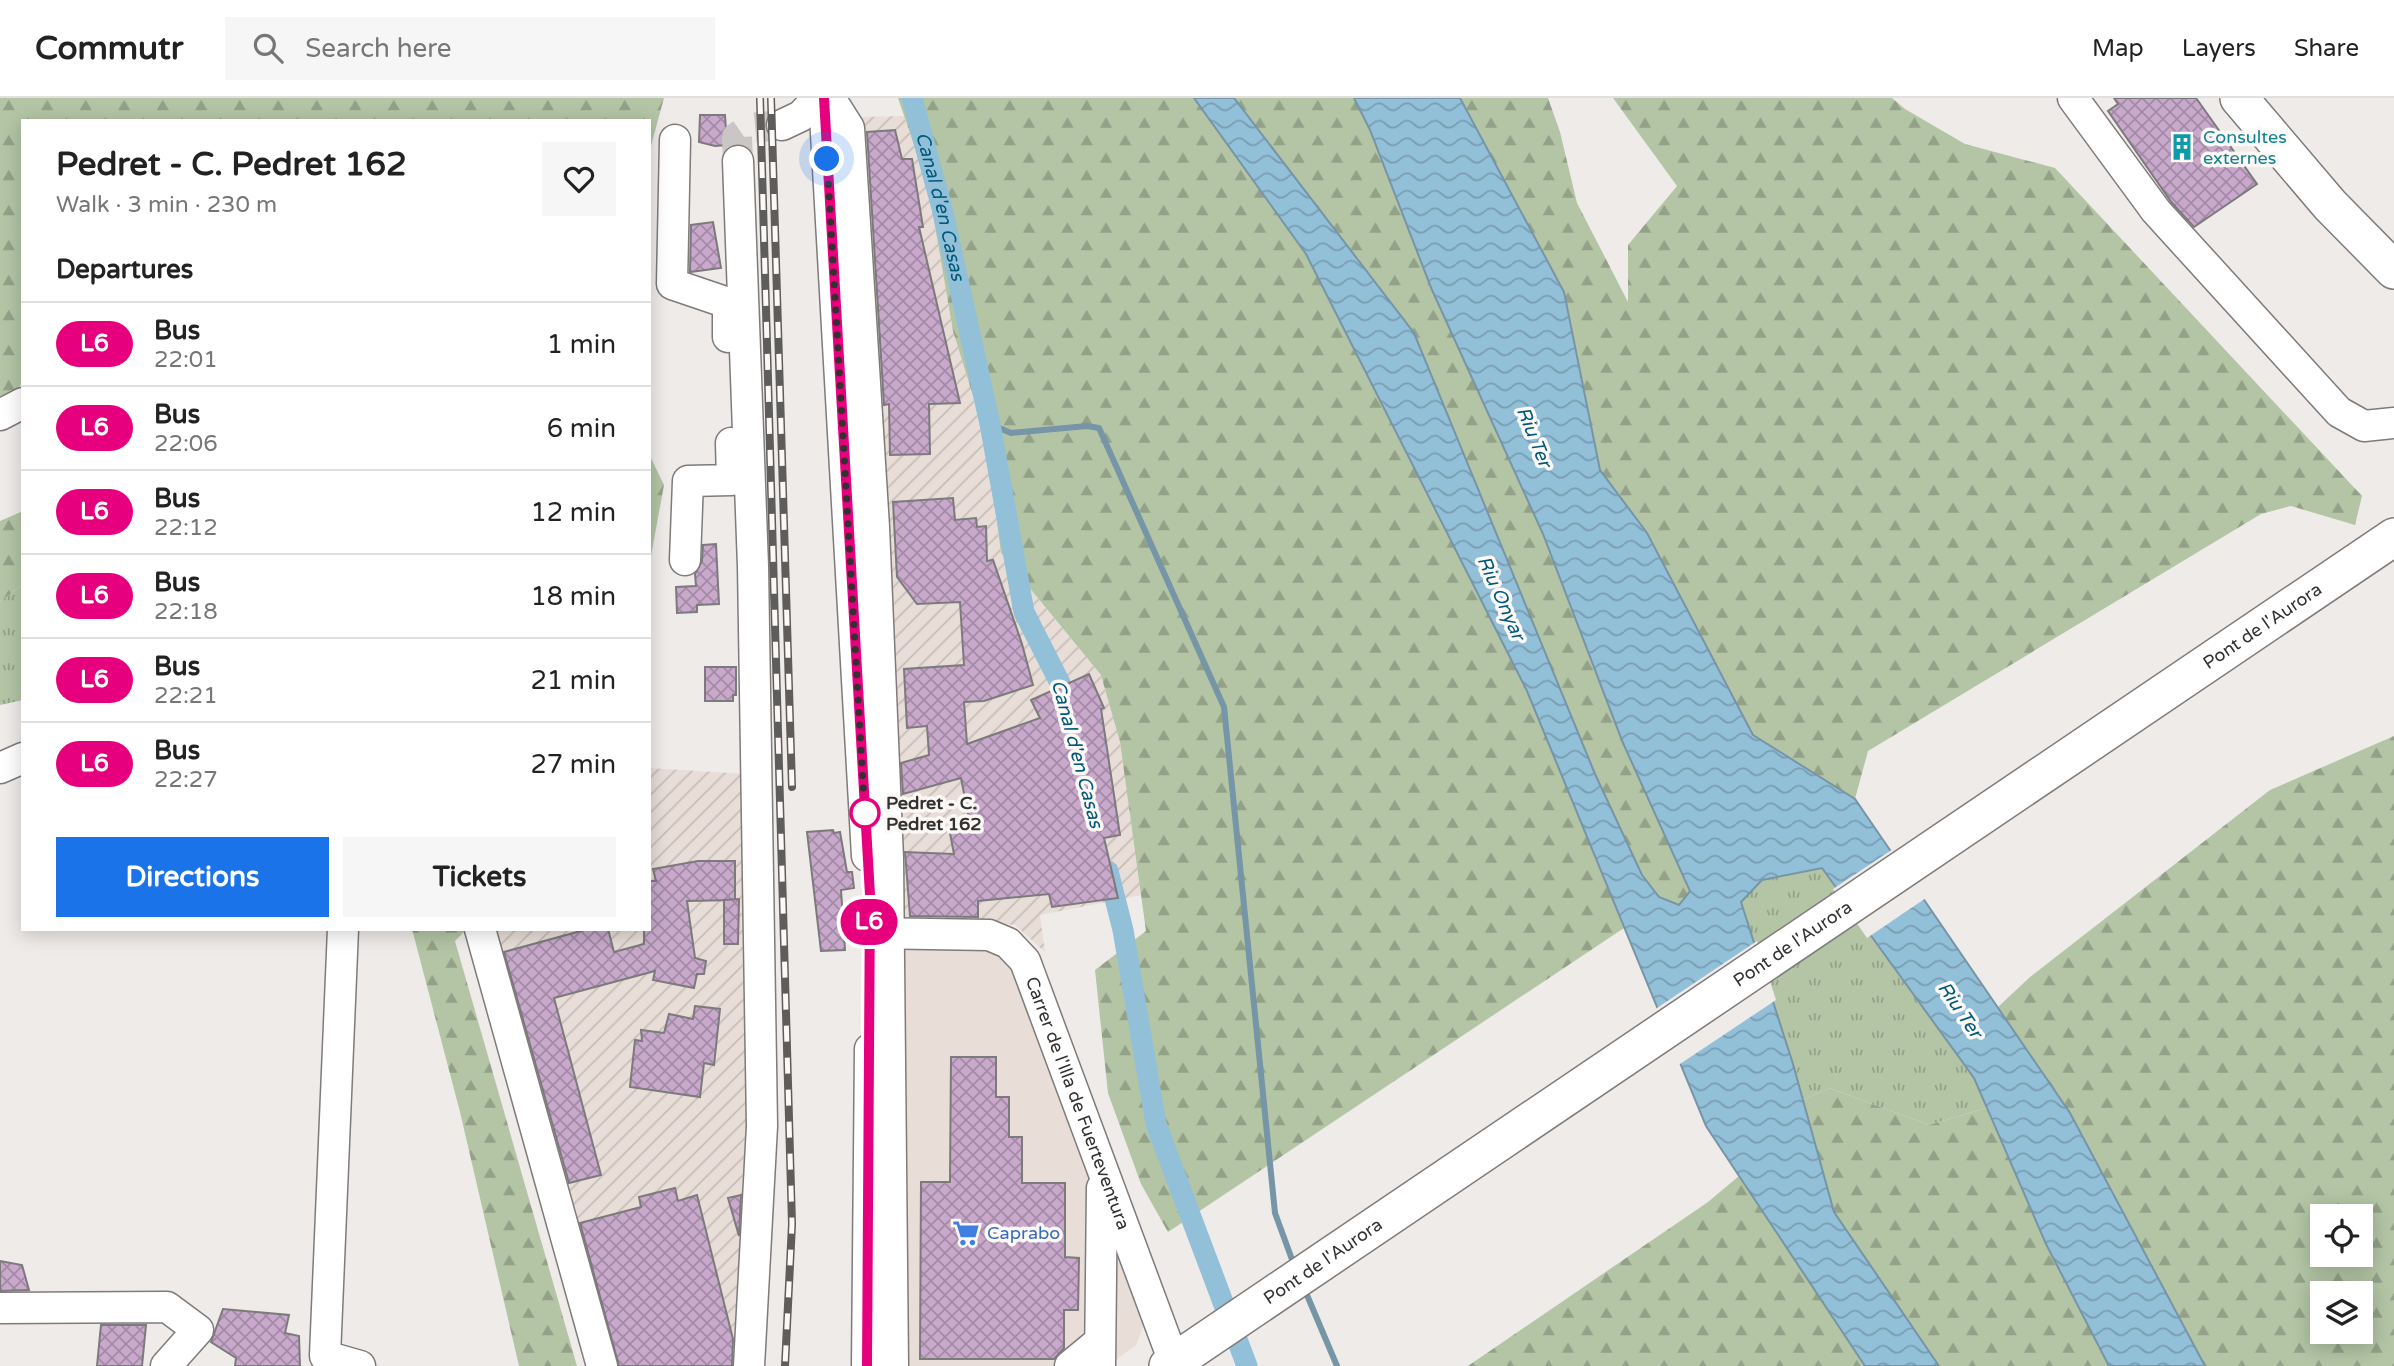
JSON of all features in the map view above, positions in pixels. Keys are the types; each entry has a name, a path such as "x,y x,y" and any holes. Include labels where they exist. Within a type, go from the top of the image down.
{"main road":[{"path":"2239,98 2330,205 2394,270"},
{"name":"Pont de l'Aurora","path":"1186,1362 2386,553"}],"street":[{"path":"782,125 801,116 818,98"},
{"path":"824,98 879,932 867,1366"},
{"path":"830,98 849,128 874,527 879,932 893,1366"},
{"path":"2073,98 2138,189 2339,412 2364,426 2394,423"},
{"path":"675,139 672,284 728,303 741,479"},
{"path":"738,161 741,479 762,1126 749,1366"},
{"path":"0,415 21,405"},
{"path":"685,559 688,481 741,479"},
{"path":"0,768 21,759"},
{"path":"343,931 326,1356 360,1366"},
{"path":"481,931 602,1366"},
{"name":"Carrer de l'Illa de Fuerteventura","path":"879,932 989,935 1000,938 1017,951 1030,971 1102,1169 1186,1362"},
{"path":"1070,1366 1100,1354 1102,1169"},
{"path":"0,1308 167,1307 198,1330 166,1366"}],"shaded area":[{"path":"904,116 928,186 953,331 986,438 1001,553 1101,675 1120,742 1142,895 1040,915 1045,952 1015,925 905,917 860,117"},
{"path":"651,768 747,774 752,1161 741,1366 606,1366 490,931 651,931"},
{"path":"902,943 995,949 1016,969 1146,1319 1136,1345 1108,1366 905,1366"}],"green space":[{"path":"0,98 664,98 651,146 651,119 21,119 21,385 12,393 0,398"},
{"path":"898,98 1194,98 1306,254 1527,691 1624,928 1168,1232 1141,1184 1108,1093 1095,970 1146,931 1120,742 1101,675 1001,553 986,438 953,331 928,186"},
{"path":"1234,98 1354,98 1543,534 1623,743 1690,891 1679,905 1659,897 1642,875 1595,774 1414,333"},
{"path":"1460,98 1548,98 1560,132 1577,203 1628,302 1628,245 1677,186 1613,98 1892,98 1905,109 1965,144 2055,168 2362,496 2355,525 2291,506 2261,514 1868,751 1855,799 1753,735 1647,533 1600,470 1564,292"},
{"path":"651,458 664,485 651,556"},
{"path":"21,512 21,586 0,602 0,521"},
{"path":"21,586 21,700 0,705 0,602"},
{"path":"2394,736 2394,1366 2205,1366 2070,1113 1997,1008 2030,977 2270,790"},
{"path":"1822,868 1974,1078 1986,1108 1929,1125 1829,1088 1803,1100 1741,902 1762,880"},
{"path":"413,931 465,931 455,941 577,1366 519,1366 460,1112"},
{"path":"1829,1088 1929,1125 1986,1108 2046,1244 2109,1366 1939,1366 1834,1212 1803,1100"},
{"path":"1739,1176 1865,1366 1468,1366 1708,1202"}],"water":[{"path":"1194,98 1234,98 1414,333 1595,774 1642,875 1659,897 1679,905 1690,891 1623,743 1543,534 1432,290 1370,130 1354,98 1460,98 1564,292 1600,470 1647,533 1753,735 1855,799 2070,1113 2205,1366 2109,1366 2046,1244 1974,1078 1822,868 1762,880 1741,902 1793,1064 1834,1212 1939,1366 1865,1366 1706,1126 1527,691 1306,254"}],"pier":[{"path":"1893,849 1926,898 1867,938 1833,889"},
{"path":"1757,941 1776,1000 1677,1066 1654,1010"}],"building":[{"name":"Consultes externes","path":"2114,98 2196,98 2257,184 2194,227 2172,203 2108,111 2118,104"},
{"path":"700,115 725,115 727,145 715,146 699,142"},
{"path":"895,130 902,159 912,159 923,227 919,227 960,403 929,404 930,454 890,455 889,404 884,405 867,132"},
{"path":"713,222 721,268 690,272 691,225"},
{"path":"953,498 955,520 976,518 977,527 986,526 987,561 993,560 1033,685 984,701 964,702 967,744 1040,718 1031,700 1089,674 1104,708 1101,709 1120,835 1104,838 1118,898 1052,907 1049,894 978,901 978,917 910,916 905,852 954,854 949,828 970,824 961,778 903,794 901,763 929,755 927,726 907,728 904,669 964,665 960,602 917,604 897,577 893,502"},
{"path":"716,544 719,604 697,605 697,612 677,613 676,587 696,586 695,574 702,561 703,545"},
{"path":"705,667 736,667 736,695 733,695 733,701 705,701"},
{"path":"833,830 834,833 840,832 847,872 852,872 854,888 841,890 845,950 821,951 807,832"},
{"path":"698,861 735,861 735,900 687,901 695,958 706,961 704,974 697,974 694,988 653,980 655,971 554,998 601,1175 569,1183 504,952 581,931 609,931 614,952 644,944 644,931 651,931 651,881 656,881 653,869"},
{"path":"739,899 738,944 724,944 724,900"},
{"path":"695,1006 720,1009 714,1065 704,1063 700,1097 630,1087 635,1040 642,1041 641,1030 664,1033 669,1014 693,1019"},
{"path":"951,1057 996,1057 996,1097 1009,1097 1009,1137 1022,1137 1022,1183 1065,1183 1065,1257 1079,1258 1078,1310 1064,1310 1064,1348 1054,1359 920,1359 921,1182 950,1182"},
{"path":"675,1188 678,1201 697,1195 733,1339 732,1366 619,1366 580,1223 641,1207 639,1197"},
{"path":"741,1195 739,1236 728,1198"},
{"path":"0,1261 22,1265 29,1290 0,1291"},
{"path":"223,1309 289,1315 285,1333 299,1336 300,1366 235,1366 236,1358 211,1342"},
{"path":"101,1325 146,1325 142,1366 97,1366"}],"waterway":[{"name":"Canal d'en Casas","path":"912,98 942,208 990,424 1024,612 1060,683 1068,715"},
{"path":"990,424 1011,433 1087,426 1099,428 1224,707 1275,1213 1294,1265"},
{"name":"Canal d'en Casas","path":"1108,871 1123,930 1156,1124 1247,1366"},
{"path":"1304,1288 1337,1366"}],"tunnel":[{"path":"738,161 737,137 750,128 782,125"}],"railway":[{"path":"760,98 792,1224 785,1366"},
{"path":"771,98 792,787"}],"bus line":[{"name":"L6","path":"824,98 870,895 867,1366"}],"place":[{"name":"Consultes externes","path":"2182,147"},
{"name":"Pedret - C. Pedret 162","path":"865,813"},
{"name":"Caprabo","path":"966,1233"}],"route":[{"path":"827,159 865,818 865,813"}],"water label":[{"name":"Riu Ter","path":"1534,437"},
{"name":"Riu Onyar","path":"1501,598"},
{"name":"Riu Ter","path":"1960,1010"}]}
